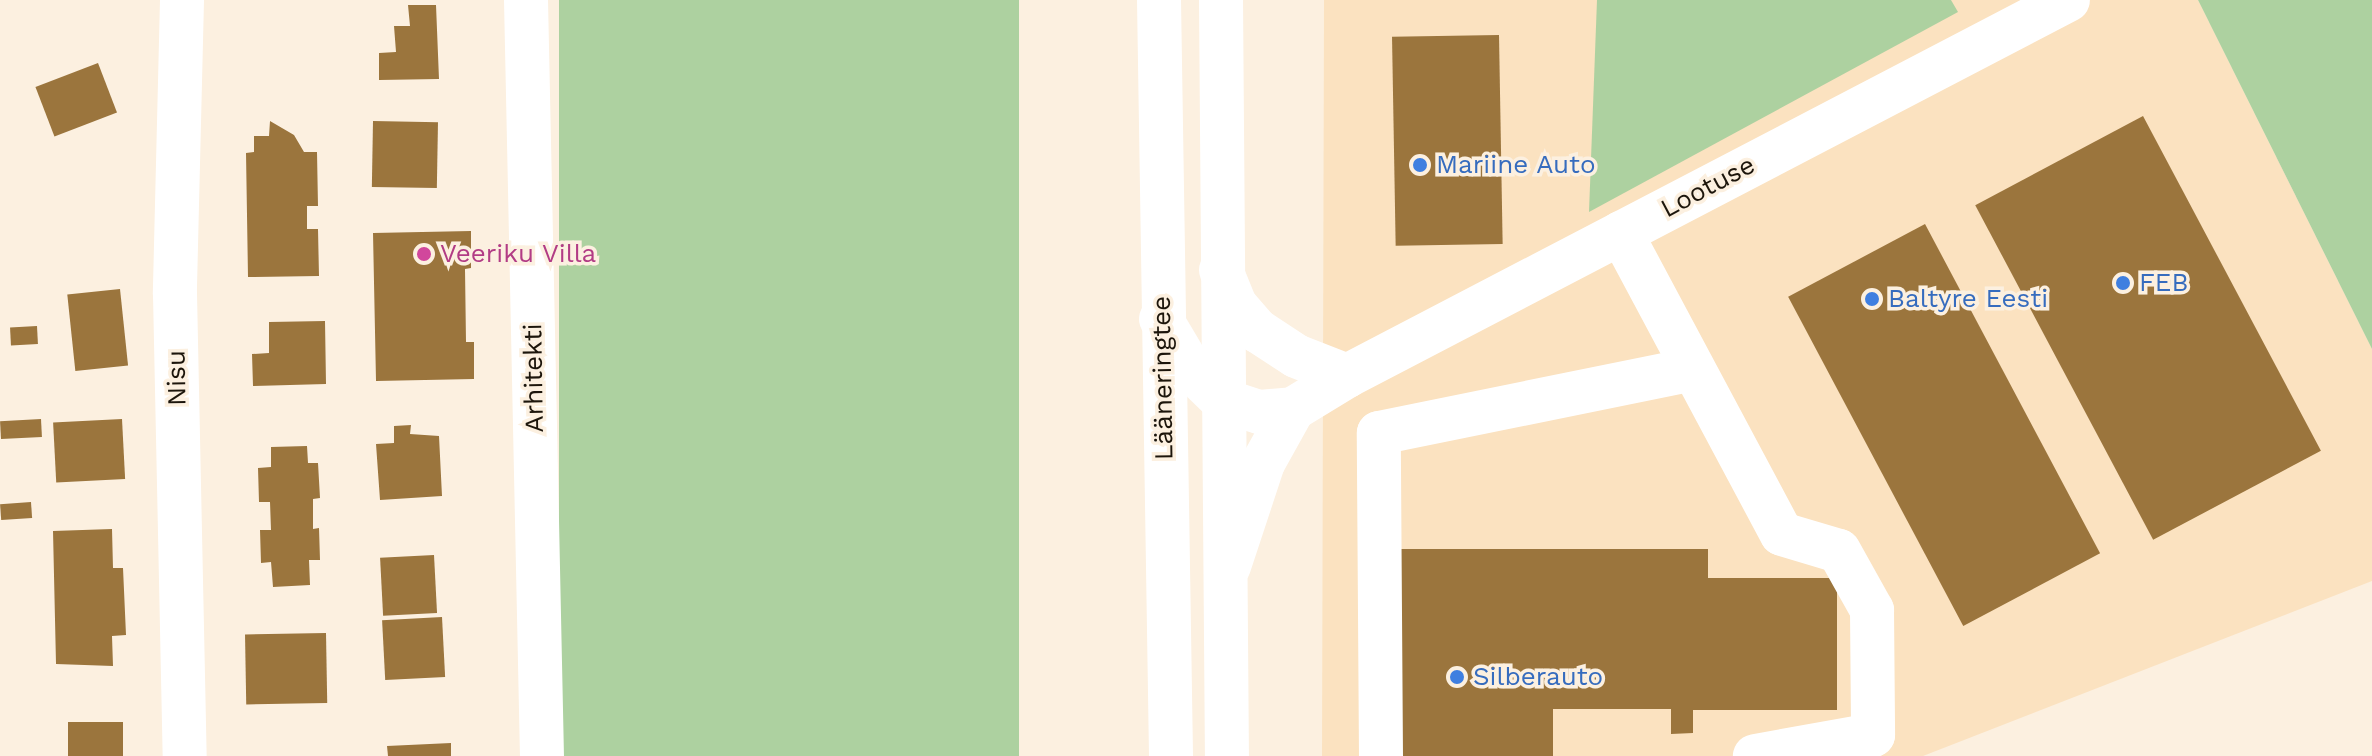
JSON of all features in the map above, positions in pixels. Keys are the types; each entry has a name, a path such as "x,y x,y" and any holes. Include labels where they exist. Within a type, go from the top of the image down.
{"main road":[{"name":"Nisu","path":"182,0 175,294 185,756"},
{"name":"Arhitekti","path":"526,0 542,756"},
{"name":"Lääneringtee","path":"1159,0 1161,319 1171,756"},
{"path":"1221,0 1227,756"},
{"name":"Lootuse","path":"1293,409 1347,376 2068,0"},
{"path":"1621,233 1782,534 1839,551 1872,610 1873,735 1755,756"},
{"path":"1221,270 1235,305 1258,331 1296,356 1347,376 1379,433 1381,756"},
{"path":"1161,319 1192,371 1222,400 1260,412 1293,409"},
{"path":"1379,433 1693,369"},
{"path":"1225,579 1254,485 1293,409"}],"shaded area":[{"path":"1324,0 2198,0 2372,349 2372,581 1923,756 1322,756"}],"green space":[{"path":"559,0 1019,0 1019,756 559,756"},
{"path":"1597,0 1951,0 1958,12 1589,212"},
{"path":"2198,0 2372,0 2372,349"}],"building":[{"path":"408,5 436,5 439,79 379,80 379,53 396,52 394,26 410,26"},
{"path":"1499,35 1503,244 1396,246 1392,37"},
{"path":"98,63 117,112 54,136 35,87"},
{"name":"FEB","path":"2143,116 2321,451 2153,540 1975,205"},
{"path":"270,121 294,135 304,152 317,152 318,206 307,206 307,229 318,229 319,276 248,277 246,153 254,152 254,136 269,136"},
{"path":"373,121 438,122 437,188 372,187"},
{"path":"1925,224 2100,553 1963,626 1788,297"},
{"path":"471,231 471,268 465,269 466,342 474,342 474,379 376,381 373,233"},
{"path":"120,289 128,366 75,371 67,295"},
{"path":"325,321 326,384 253,386 252,354 269,353 269,322"},
{"path":"37,326 38,344 11,345 10,327"},
{"path":"41,419 42,437 1,439 0,421"},
{"path":"122,419 125,479 56,483 53,423"},
{"path":"411,425 410,434 439,436 442,496 380,500 376,444 394,443 394,426"},
{"path":"307,446 308,463 318,463 320,498 313,499 313,529 319,528 320,560 309,560 310,585 273,587 271,562 261,563 260,530 271,530 270,502 259,502 258,468 271,467 271,447"},
{"path":"31,502 32,518 1,520 0,504"},
{"path":"112,529 113,568 123,568 126,635 112,636 113,666 56,664 53,531"},
{"path":"1397,549 1708,549 1708,578 1837,578 1837,710 1693,710 1693,733 1671,734 1671,709 1553,709 1553,756 1397,756"},
{"path":"434,555 437,613 383,616 380,558"},
{"path":"442,617 445,677 385,680 382,620"},
{"path":"326,633 327,703 246,704 245,634"},
{"path":"68,722 123,722 123,756 68,756"},
{"path":"451,743 451,756 388,756 387,746"}],"place":[{"name":"Mariine Auto","path":"1420,165"},
{"name":"Veeriku Villa","path":"424,254"},
{"name":"FEB","path":"2123,283"},
{"name":"Baltyre Eesti","path":"1872,299"},
{"name":"Silberauto","path":"1457,677"}]}
